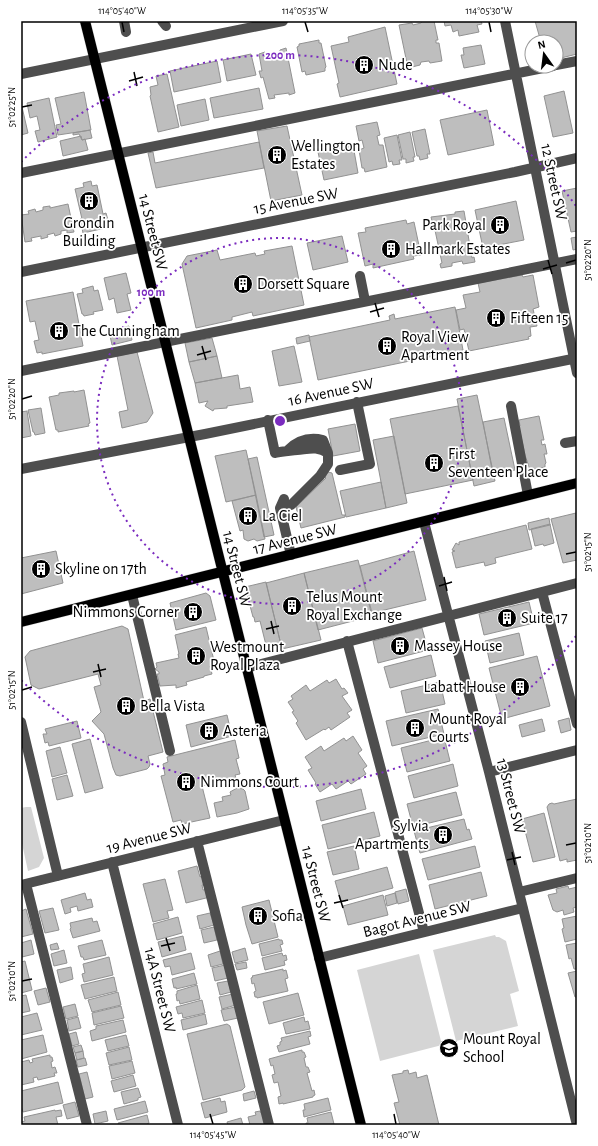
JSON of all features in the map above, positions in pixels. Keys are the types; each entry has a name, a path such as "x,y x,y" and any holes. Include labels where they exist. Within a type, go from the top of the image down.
{"main road":[{"name":"14 Street SW","path":"85,21 361,1125"},
{"name":"17 Avenue SW","path":"21,622 577,483"}],"street":[{"path":"124,21 126,32"},
{"path":"21,74 283,21"},
{"name":"12 Street SW","path":"505,21 576,358 577,373"},
{"path":"564,64 577,61"},
{"path":"21,173 524,72"},
{"name":"15 Avenue SW","path":"21,272 577,158"},
{"path":"21,371 577,259"},
{"path":"360,276 365,301"},
{"name":"16 Avenue SW","path":"21,469 188,437 576,358"},
{"path":"340,470 370,464 357,402"},
{"path":"511,406 528,495"},
{"path":"268,420 275,453 288,450 317,448 328,453 328,464 320,476 291,505 280,508"},
{"path":"565,444 577,441"},
{"path":"284,499 280,508 291,555"},
{"name":"13 Street SW","path":"424,522 489,772 577,1125"},
{"path":"246,668 577,583"},
{"path":"542,592 577,724"},
{"path":"132,595 170,751"},
{"path":"347,641 424,932"},
{"path":"21,722 58,876"},
{"path":"489,772 577,750"},
{"name":"19 Avenue SW","path":"23,884 284,820"},
{"path":"197,841 268,1125"},
{"name":"14A Street SW","path":"112,862 178,1125"},
{"path":"519,892 577,878"},
{"path":"23,884 87,1125"},
{"name":"Bagot Avenue SW","path":"319,958 523,908"}],"shaded area":[{"path":"31,807 44,858 39,867 28,871 21,839 21,808"},
{"path":"495,935 496,937 506,941 519,991 510,994 518,1026 456,1041 433,950"},
{"path":"419,954 442,1045 380,1061 357,970"}],"building":[{"path":"422,21 434,21 438,40 436,40 436,43 439,43 442,61 430,63 429,61 421,62 420,65 408,68 399,25 412,23 413,25 421,23"},
{"path":"444,21 481,21 482,24 477,25 479,32 459,36 458,30 453,32 451,25 445,26"},
{"path":"535,21 577,21 577,54 564,57 564,34 539,34"},
{"name":"Nude","path":"385,27 397,84 340,97 337,84 339,83 331,46 349,42 348,37"},
{"path":"319,40 326,67 325,71 306,75 305,71 302,72 297,47 299,44"},
{"path":"481,45 485,64 464,68 461,55 464,55 463,48"},
{"path":"286,48 295,93 289,95 289,93 274,95 275,98 269,99 263,77 261,78 259,71 262,71 259,54 265,52 266,55 280,52 280,50"},
{"path":"251,54 256,75 227,81 223,60"},
{"path":"217,61 221,82 174,92 170,71"},
{"path":"167,74 179,127 158,132 150,96 150,87 158,85 156,76"},
{"path":"259,88 263,109 214,118 210,98"},
{"path":"564,91 573,133 553,137 544,96"},
{"path":"84,92 91,130 58,135 56,125 61,124 55,98"},
{"path":"49,98 57,137 38,142 35,131 40,130 37,116 30,118 27,103"},
{"path":"205,99 209,120 181,126 177,105"},
{"path":"21,107 28,133 21,135"},
{"path":"487,110 494,145 448,155 440,120"},
{"path":"377,122 380,135 377,136 379,145 383,145 387,167 365,172 364,168 362,168 359,150 364,148 362,140 359,141 356,126"},
{"name":"Wellington Estates","path":"287,126 302,195 271,201 257,131"},
{"path":"425,129 430,154 427,154 428,158 420,160 419,156 417,156 412,132"},
{"path":"90,130 92,138 82,140 79,134 73,135 73,133"},
{"path":"410,132 415,157 413,157 414,161 406,163 406,159 403,159 398,135"},
{"path":"397,135 402,160 399,160 400,164 393,165 392,161 389,162 384,138"},
{"path":"81,136 82,140 85,139 88,150 63,156 60,141"},
{"path":"259,142 264,168 156,188 148,153 153,152 155,163"},
{"path":"353,145 358,173 324,180 318,152"},
{"name":"Grondin Building","path":"91,181 92,186 97,185 103,214 106,213 110,227 83,233 80,219 82,219 75,189 84,187 83,183"},
{"path":"577,188 577,231 571,232 562,191"},
{"name":"Park Royal","path":"516,201 524,240 483,248 475,210"},
{"path":"68,204 74,232 67,233 67,230 61,231 61,234 55,236 54,233 41,239 41,236 31,238 32,241 25,242 21,215 29,214 28,211 35,209 36,212 43,210 43,207 50,206 50,208"},
{"path":"464,211 472,258 474,257 475,262 463,264 462,261 452,263 452,266 441,268 440,264 442,263 431,217 455,214 455,212"},
{"name":"Hallmark Estates","path":"406,220 407,224 414,222 421,255 413,256 414,259 373,268 373,264 365,266 358,233 366,232 365,228"},
{"path":"342,236 348,262 313,270 307,243"},
{"path":"577,237 577,249 573,250 571,238"},
{"name":"Dorsett Square","path":"292,246 304,305 253,316 252,312 232,317 232,320 196,328 182,264 187,256 217,250 220,260 255,253 256,256 265,254 264,251"},
{"path":"126,273 131,293 127,294 131,310 117,313 114,298 109,300 104,278"},
{"name":"Fifteen 15","path":"522,275 523,277 533,275 539,307 533,309 537,326 530,327 531,336 528,337 529,339 469,351 464,329 460,330 456,310 466,308 463,295 480,292 478,283"},
{"path":"93,286 94,291 98,290 103,310 84,316 82,314 77,294 83,293 82,289"},
{"name":"The Cunningham","path":"73,292 83,346 42,354 42,352 37,353 34,341 39,340 35,321 30,322 26,301"},
{"name":"Royal View Apartment","path":"455,307 463,350 318,380 309,337 390,320 389,316 394,314 395,319"},
{"path":"129,326 132,340 112,345 109,331"},
{"path":"309,335 310,341 297,344 296,338"},
{"path":"212,338 217,356 189,362 185,343"},
{"path":"294,346 302,382 279,386 272,351"},
{"path":"137,352 153,413 147,422 122,428 119,412 128,410 117,356"},
{"path":"217,356 222,378 195,383 189,362"},
{"path":"238,375 240,389 250,387 253,402 227,406 227,408 214,409 213,411 205,406 208,401 199,403 195,383"},
{"path":"84,390 90,423 88,424 89,426 58,432 58,430 56,430 49,397 59,395 59,393"},
{"path":"477,395 495,481 474,486 457,399"},
{"name":"First Seventeen Place","path":"458,406 473,480 405,494 390,419"},
{"path":"41,408 45,433 35,435 28,410"},
{"path":"27,411 31,436 21,438 21,412"},
{"path":"539,416 544,440 541,440 542,445 545,444 547,454 544,454 546,463 545,467 530,470 525,455 519,420"},
{"path":"504,418 515,470 493,475 483,422"},
{"path":"355,424 360,451 333,456 328,429"},
{"path":"394,436 407,503 386,508 373,440"},
{"path":"246,450 256,495 226,502 215,456"},
{"path":"257,457 274,535 264,537 248,459"},
{"path":"328,472 332,473 342,515 345,515 345,517 301,528 296,507 326,478 325,477"},
{"path":"381,482 386,508 346,517 340,491"},
{"name":"La Ciel","path":"256,495 265,539 257,541 254,539 248,541 244,539 243,530 240,531 232,501"},
{"path":"576,513 577,560 563,563 551,519"},
{"path":"549,518 550,525 529,530 528,523"},
{"path":"550,524 554,543 544,546 543,544 535,546 531,529"},
{"path":"526,525 532,549 495,558 496,563 485,566 484,562 456,568 452,552 455,551 452,550 456,543 459,545 459,542"},
{"name":"Skyline on 17th","path":"56,551 63,583 21,594 21,558"},
{"path":"414,551 426,600 372,613 360,566"},
{"path":"358,560 372,616 318,630 304,573"},
{"name":"Telus Mount Royal Exchange","path":"304,573 321,640 282,649 266,583"},
{"path":"266,582 282,649 268,653 260,621 255,622 245,587"},
{"name":"Nimmons Corner","path":"206,593 210,596 216,620 176,630 170,603"},
{"name":"Suite 17","path":"529,602 534,623 484,635 479,614"},
{"name":"Bella Vista","path":"122,626 128,629 144,701 150,699 163,752 148,756 150,764 147,769 120,776 116,775 113,768 104,734 92,721 101,712 94,687 101,685 98,674 39,689 31,685 25,657 30,651"},
{"name":"Westmount Royal Plaza","path":"206,627 215,665 210,666 212,674 186,682 187,685 176,688 176,685 160,686 157,674 159,674 159,672 155,669 157,667 156,663 179,658 175,635"},
{"name":"Massey House","path":"422,628 428,650 378,663 373,641"},
{"path":"519,633 524,655 490,663 485,641"},
{"path":"431,655 436,676 390,688 384,667"},
{"name":"Labatt House","path":"537,656 550,706 502,719 489,668"},
{"path":"336,679 342,689 344,688 348,693 342,696 352,710 347,713 350,717 331,730 329,727 325,730 324,729 306,740 296,723 298,721 288,702 293,699 291,696 306,685 310,691 327,680 329,683"},
{"path":"440,682 445,704 406,713 401,691"},
{"name":"Mount Royal Courts","path":"438,709 444,734 392,746 386,721"},
{"name":"Asteria","path":"227,715 232,736 191,747 186,725"},
{"path":"569,718 571,730 561,733 558,721"},
{"path":"542,719 545,731 522,737 519,725"},
{"path":"77,721 81,738 49,746 48,742 45,743 43,734 47,734 45,729"},
{"path":"353,736 362,750 358,753 367,766 363,769 366,774 351,784 348,781 336,789 332,784 320,792 308,770 312,768 305,757 321,746 324,751 344,738 346,741"},
{"path":"444,737 450,761 407,772 401,748"},
{"path":"90,739 103,788 85,793 72,744"},
{"name":"Nimmons Court","path":"235,740 239,758 236,759 240,774 235,775 236,778 214,784 213,779 209,780 209,784 202,786 210,818 182,824 181,820 173,822 161,776 165,775 163,764 168,762 167,757"},
{"path":"60,747 67,773 52,777 46,751"},
{"path":"453,764 458,786 414,798 408,776"},
{"path":"67,775 73,796 57,800 52,779"},
{"path":"237,788 245,791 249,809 217,817 214,803 223,801 222,797 231,795 230,792"},
{"path":"361,789 366,809 321,821 316,801"},
{"path":"456,792 462,815 413,827 407,804"},
{"path":"577,799 577,860 567,862 567,859 560,861 547,807 552,803 554,804"},
{"path":"374,812 380,836 328,849 322,825"},
{"path":"544,813 555,857 533,862 522,819"},
{"name":"Sylvia Apartments","path":"464,819 467,830 469,829 472,839 420,853 414,831"},
{"path":"354,846 359,869 333,875 327,852"},
{"path":"475,846 480,867 428,880 422,859"},
{"path":"197,866 200,877 202,876 204,885 202,885 203,890 208,889 210,897 186,903 178,871"},
{"path":"387,867 393,888 341,902 335,881"},
{"path":"481,872 487,896 435,909 429,885"},
{"path":"165,879 173,910 167,911 169,918 153,922 143,884"},
{"path":"568,886 569,889 577,887 577,907 573,908 574,912 564,915 563,910 557,912 553,910 548,895 557,893 556,889"},
{"path":"406,889 409,901 398,904 395,892"},
{"path":"85,893 87,900 91,899 93,907 78,911 77,906 70,908 71,912 65,914 61,900"},
{"path":"395,893 397,903 387,906 385,896"},
{"path":"383,895 388,915 348,925 343,906"},
{"name":"Sofia","path":"269,900 278,937 252,944 242,907"},
{"path":"53,908 59,930 45,933 39,911"},
{"path":"26,909 33,934 21,937 21,911"},
{"path":"210,913 214,925 200,929 197,916"},
{"path":"577,916 577,939 565,942 562,929 564,928 562,919"},
{"path":"178,917 182,933 157,940 153,924"},
{"path":"92,918 93,922 97,921 100,931 73,938 70,923"},
{"path":"214,927 217,940 204,943 201,930"},
{"path":"183,936 186,950 162,957 158,942"},
{"path":"279,939 282,940 283,944 280,945 282,951 262,956 259,944"},
{"path":"31,940 34,954 22,957 21,943"},
{"path":"102,940 106,955 84,960 83,957 81,957 78,946"},
{"path":"57,943 59,949 51,950 50,945"},
{"path":"577,943 577,969 574,969 571,958 569,959 566,945"},
{"path":"245,948 248,960 235,963 232,952"},
{"path":"64,950 67,963 54,966 51,954"},
{"path":"220,951 223,964 211,967 208,955"},
{"path":"191,953 195,969 172,975 170,966 165,967 163,960"},
{"path":"282,953 283,956 286,955 287,960 284,961 285,965 265,970 262,958"},
{"path":"109,957 113,975 84,982 82,974 85,973 83,964"},
{"path":"25,961 32,990 21,993 21,962"},
{"path":"246,962 247,968 237,970 235,964"},
{"path":"225,965 228,978 215,981 212,968"},
{"path":"71,967 73,979 60,983 57,970"},
{"path":"283,969 283,971 286,970 288,978 285,979 288,991 257,998 255,997 254,992 256,991 254,983 252,984 252,976"},
{"path":"577,971 577,997 575,997 568,973"},
{"path":"194,973 197,984 176,989 176,987 174,988 172,979"},
{"path":"114,977 117,991 85,999 81,985"},
{"path":"228,981 231,992 220,995 217,983"},
{"path":"197,985 200,999 180,1004 179,1000 177,1001 177,991"},
{"path":"46,988 50,1002 38,1005 34,991"},
{"path":"118,992 121,1005 92,1012 88,1000"},
{"path":"298,993 304,1015 269,1024 263,1002"},
{"path":"233,994 236,1005 222,1009 219,997"},
{"path":"26,995 30,1011 21,1013 21,996"},
{"path":"202,1000 205,1013 183,1018 182,1013 178,1014 176,1007"},
{"path":"75,1004 78,1016 66,1019 63,1007"},
{"path":"121,1006 124,1018 94,1025 92,1013"},
{"path":"235,1007 238,1018 224,1021 221,1010"},
{"path":"37,1013 42,1030 21,1035 21,1017"},
{"path":"205,1014 207,1024 183,1030 181,1020"},
{"path":"78,1017 81,1028 69,1031 67,1020"},
{"path":"304,1017 305,1022 308,1021 310,1029 286,1034 283,1023"},
{"path":"123,1020 126,1032 92,1041 90,1031 96,1029 96,1026"},
{"path":"227,1024 230,1026 245,1087 242,1090 203,1100 187,1034"},
{"path":"310,1031 311,1036 308,1037 310,1044 279,1052 277,1046 280,1045 280,1042 282,1041 281,1038"},
{"path":"76,1032 79,1044 72,1046 69,1034"},
{"path":"43,1035 47,1052 21,1059 21,1040"},
{"path":"126,1035 129,1046 108,1051 105,1040"},
{"path":"81,1045 83,1051 75,1053 73,1047"},
{"path":"129,1047 132,1060 109,1065 106,1053"},
{"path":"302,1050 306,1057 304,1058 306,1067 308,1067 310,1072 307,1073 312,1091 314,1090 315,1095 313,1097 279,1104 278,1097 281,1096 278,1082 274,1083 272,1075 275,1074 273,1065 271,1066 269,1059"},
{"path":"83,1051 84,1058 77,1060 75,1053"},
{"path":"50,1055 53,1061 51,1062 52,1068 55,1067 57,1073 54,1073 55,1076 38,1080 37,1077 33,1078 34,1082 21,1085 21,1062 29,1060 30,1063 33,1062 32,1059"},
{"path":"85,1058 87,1065 78,1067 76,1060"},
{"path":"132,1061 135,1073 112,1079 109,1066"},
{"path":"408,1070 409,1074 416,1072 417,1078 427,1075 439,1125 400,1125 394,1103 399,1102 392,1075 403,1073 403,1071"},
{"path":"87,1072 93,1097 85,1099 79,1074"},
{"path":"133,1075 136,1086 114,1092 111,1081"},
{"path":"58,1082 63,1103 23,1112 21,1106 21,1091"},
{"path":"138,1088 141,1097 138,1098 138,1100 124,1104 121,1092"},
{"path":"254,1091 256,1098 244,1101 243,1094"},
{"path":"220,1098 221,1102 225,1101 227,1112 205,1118 201,1103"},
{"path":"328,1098 331,1110 304,1117 304,1104"},
{"path":"145,1101 148,1112 117,1120 114,1109"},
{"path":"75,1102 79,1116 67,1119 63,1105"},
{"path":"61,1110 62,1116 56,1117 58,1125 22,1125 21,1122 25,1121 24,1117"},
{"path":"106,1111 108,1121 95,1124 93,1114"},
{"path":"260,1111 262,1113 265,1125 250,1125 248,1117 256,1115 255,1112"},
{"path":"331,1112 334,1124 306,1125 306,1123 308,1123 307,1118"},
{"path":"147,1115 149,1123 147,1125 119,1125 118,1123"},
{"path":"241,1118 243,1125 228,1125 227,1122"}],"place":[{"name":"Nude","path":"364,65"},
{"name":"Wellington Estates","path":"277,155"},
{"name":"Grondin Building","path":"89,201"},
{"name":"Park Royal","path":"500,225"},
{"name":"Hallmark Estates","path":"391,249"},
{"name":"Dorsett Square","path":"243,284"},
{"name":"Fifteen 15","path":"496,318"},
{"name":"The Cunningham","path":"59,331"},
{"name":"Royal View Apartment","path":"387,346"},
{"name":"First Seventeen Place","path":"434,463"},
{"name":"La Ciel","path":"248,516"},
{"name":"Skyline on 17th","path":"41,569"},
{"name":"Telus Mount Royal Exchange","path":"292,606"},
{"name":"Nimmons Corner","path":"193,612"},
{"name":"Suite 17","path":"507,618"},
{"name":"Massey House","path":"400,646"},
{"name":"Westmount Royal Plaza","path":"196,656"},
{"name":"Labatt House","path":"520,687"},
{"name":"Bella Vista","path":"126,706"},
{"name":"Mount Royal Courts","path":"415,728"},
{"name":"Asteria","path":"209,731"},
{"name":"Nimmons Court","path":"186,782"},
{"name":"Sylvia Apartments","path":"443,835"},
{"name":"Sofia","path":"258,916"},
{"name":"Mount Royal School","path":"449,1048"}]}
